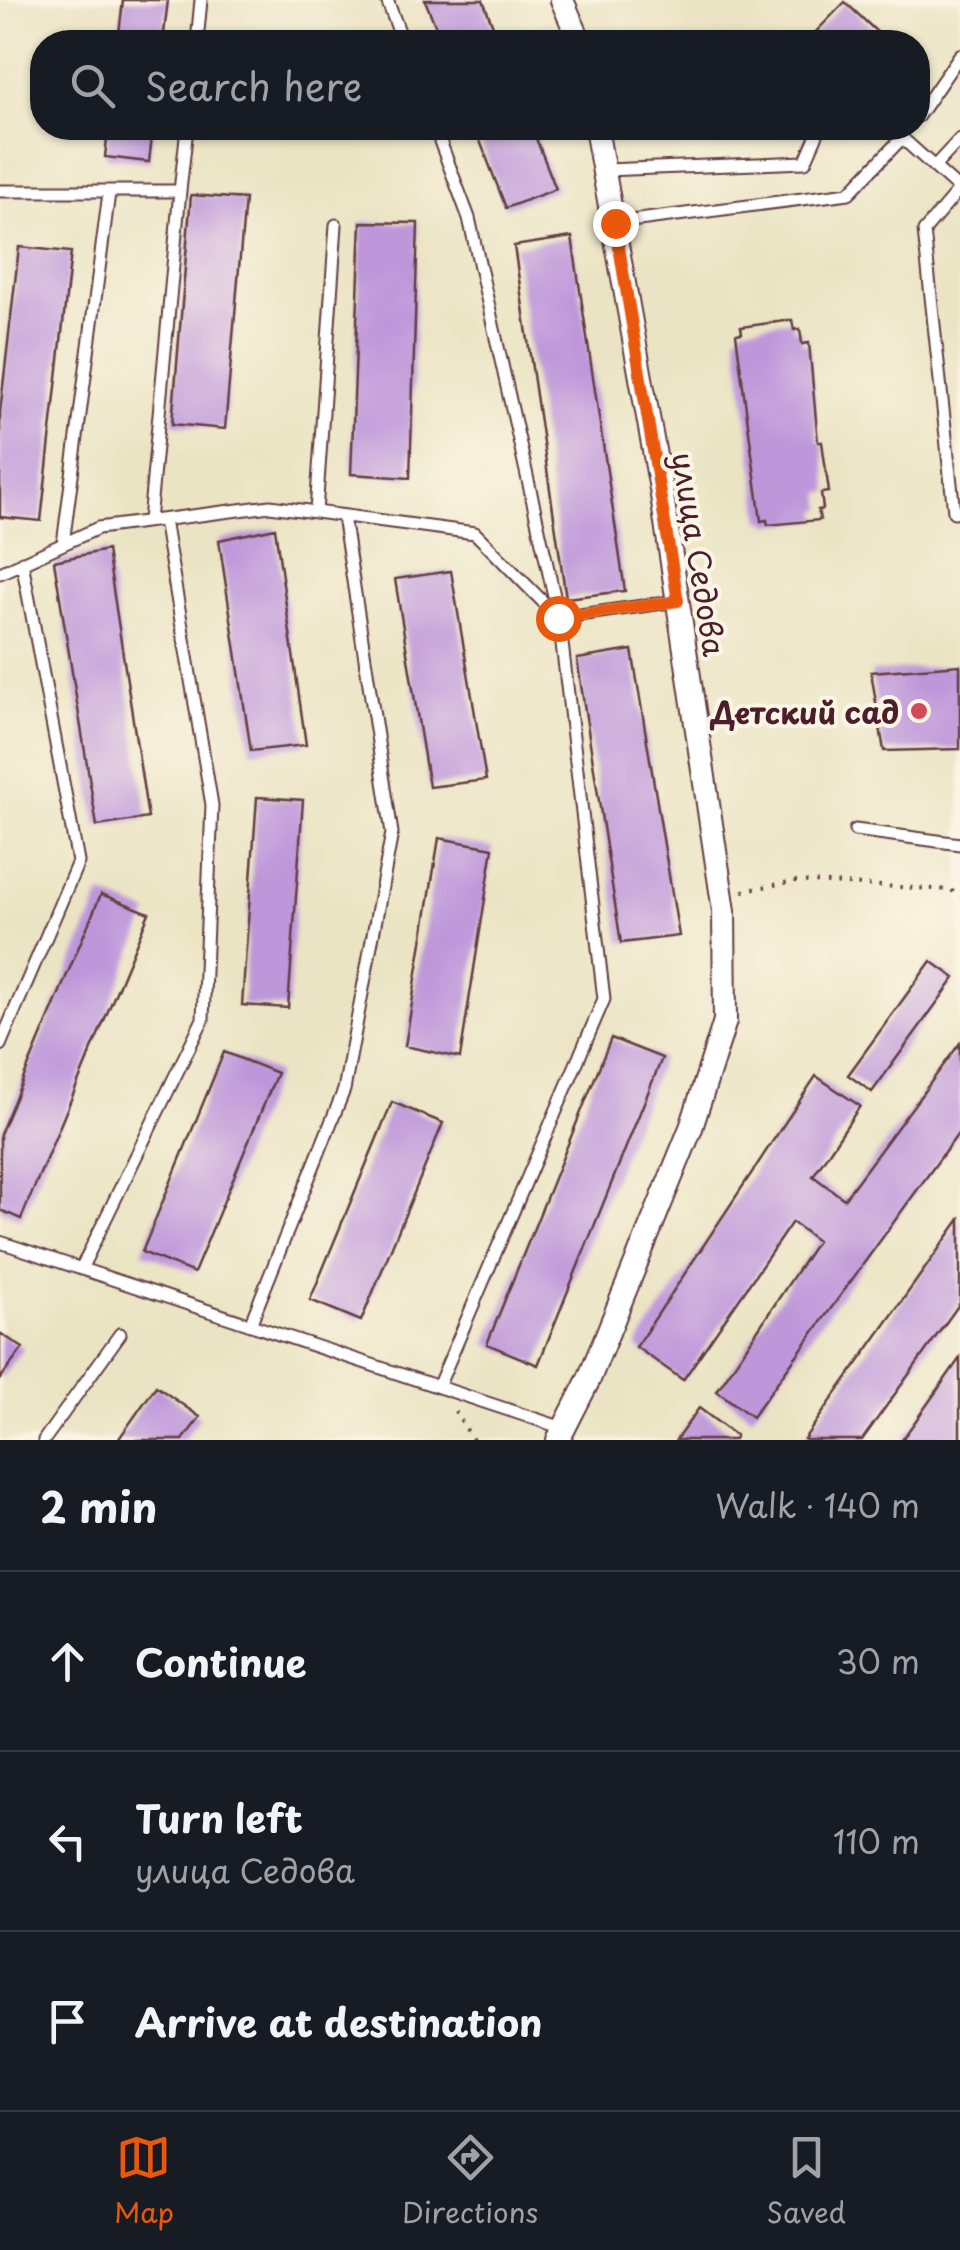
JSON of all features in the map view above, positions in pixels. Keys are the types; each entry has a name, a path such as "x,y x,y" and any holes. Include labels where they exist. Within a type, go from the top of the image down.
{"street":[{"path":"562,0 575,30"},
{"name":"улица Седова","path":"562,1434 691,1128 725,1021 724,911 678,601 599,140"}],"lane":[{"path":"197,30 201,0"},
{"path":"387,0 398,30"},
{"path":"930,99 960,55"},
{"path":"934,167 960,139"},
{"path":"149,521 186,140"},
{"path":"438,1387 604,999 558,618 470,218 440,140"},
{"path":"605,170 805,162 815,140"},
{"path":"615,223 849,192 899,140"},
{"path":"912,140 960,190 924,231 954,512 960,512"},
{"path":"0,191 180,191"},
{"path":"62,544 109,193"},
{"path":"316,512 336,225"},
{"path":"0,572 98,528 270,506 475,533 558,618"},
{"path":"250,1324 344,1090 392,833 343,516"},
{"path":"82,1269 203,1019 212,805 164,520"},
{"path":"0,1045 78,862 22,562"},
{"path":"558,618 678,601"},
{"path":"855,830 960,844"},
{"path":"0,1242 438,1387 562,1434"},
{"path":"44,1440 120,1334"}],"path":[{"path":"724,911 738,892 794,881 951,890 960,897"}],"building":[{"path":"123,0 168,0 164,30 119,30"},
{"path":"425,0 483,0 494,30 437,30"},
{"path":"845,2 875,30 818,30"},
{"path":"107,140 152,140 149,162 105,157"},
{"path":"480,140 537,140 556,189 506,208"},
{"path":"191,195 245,199 225,429 172,424"},
{"path":"361,222 418,223 410,478 351,474"},
{"path":"572,237 625,591 566,598 514,246"},
{"path":"19,247 71,252 41,521 0,517 0,412"},
{"path":"792,320 794,330 800,329 802,344 809,343 818,442 822,442 829,492 821,493 820,520 768,525 767,520 761,521 736,334 742,333 741,327"},
{"path":"275,528 306,745 251,751 219,540"},
{"path":"107,550 148,818 97,826 54,561"},
{"path":"451,571 486,780 429,787 395,579"},
{"path":"632,650 679,936 621,943 577,659"},
{"name":"Детский сад","path":"960,665 960,749 884,751 871,672"},
{"path":"257,797 303,800 288,1008 242,1005"},
{"path":"439,838 493,848 460,1058 405,1046"},
{"path":"101,894 149,913 21,1219 0,1210 0,1134"},
{"path":"931,961 955,978 872,1092 848,1075"},
{"path":"611,1038 662,1058 538,1365 487,1344"},
{"path":"960,1043 960,1131 752,1417 717,1391 817,1241 792,1222 683,1380 636,1347 816,1076 860,1106 813,1176 844,1199"},
{"path":"224,1052 277,1073 194,1273 142,1252"},
{"path":"392,1102 443,1123 361,1321 310,1300"},
{"path":"960,1219 960,1303 862,1440 804,1439"},
{"path":"0,1333 23,1348 0,1379"},
{"path":"960,1358 960,1440 902,1440"},
{"path":"156,1386 200,1417 183,1440 118,1440"},
{"path":"699,1408 736,1436 733,1440 676,1440"}],"place":[{"name":"Детский сад","path":"919,711"}],"route":[{"path":"558,618 678,601 615,223"}]}
